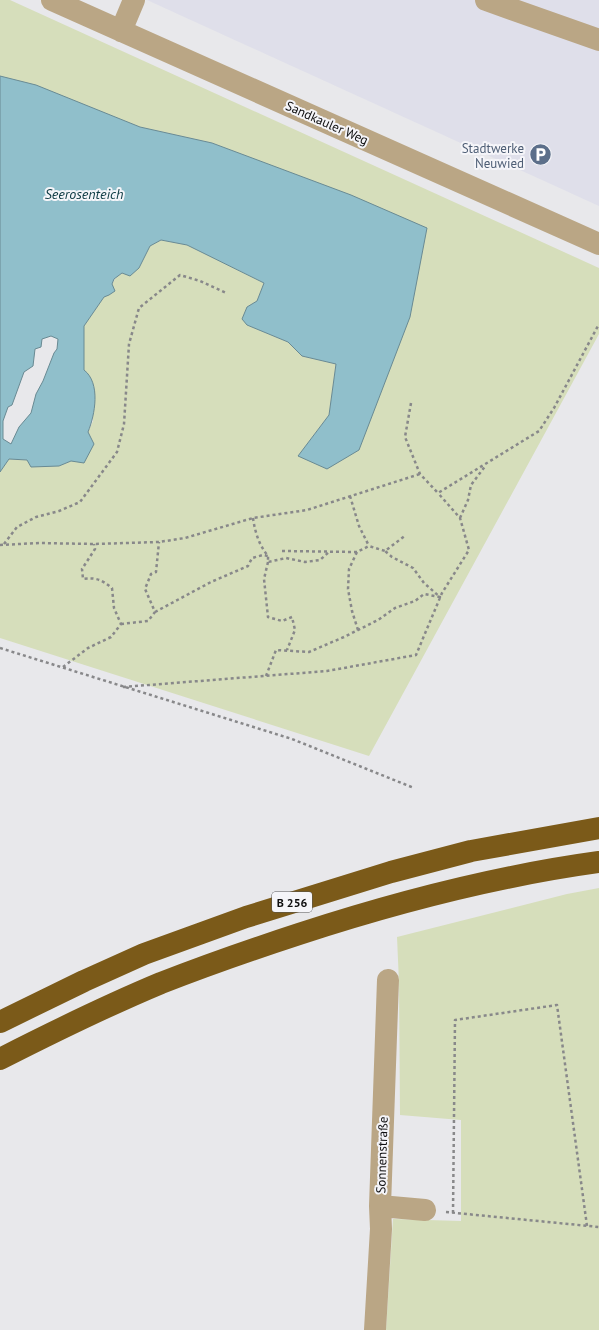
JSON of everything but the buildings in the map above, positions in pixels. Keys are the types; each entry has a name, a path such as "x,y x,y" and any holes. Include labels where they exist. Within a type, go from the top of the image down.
{"highway":[{"name":"B 256","path":"0,1022 84,981 144,954 246,917 391,872 471,851 599,828"},
{"name":"B 256","path":"0,1059 115,1003 169,980 259,947 335,922 422,898 516,876 599,862"}],"street":[{"name":"Sandkauler Weg","path":"53,0 599,244"},
{"path":"121,31 134,0"},
{"path":"486,0 599,40"},
{"name":"Sonnenstraße","path":"375,1330 381,1228 380,1206 388,980"},
{"path":"380,1206 425,1210"}],"path":[{"path":"4,544 17,527 36,517 59,511 80,502 117,452 124,424 129,344 139,308 180,275 200,281 226,293"},
{"path":"438,493 539,431 554,408 599,324"},
{"path":"123,687 326,671 416,655 440,597 469,550 460,518 420,474 405,437 411,403"},
{"path":"460,518 468,500 471,485 487,463"},
{"path":"0,544 159,542 185,538 253,518 307,510 420,474"},
{"path":"350,496 359,526 369,546"},
{"path":"253,518 255,532 268,556 264,579 268,617 282,621 292,617 295,630 286,650"},
{"path":"385,551 406,535"},
{"path":"155,612 145,589 151,574 156,572 159,542"},
{"path":"94,544 95,549 82,569 83,579 93,578 103,581 112,588 114,608 121,624"},
{"path":"282,551 357,552 369,546 385,551 392,557 413,568 424,583 440,597"},
{"path":"268,562 286,558 305,562 320,560 329,552"},
{"path":"357,552 349,569 348,589 352,611 358,630"},
{"path":"63,668 88,648 111,638 121,624 148,621 155,612 210,582 248,566 252,558 263,555 268,556"},
{"path":"266,676 276,650 309,652 344,638 378,620 395,608 415,601 424,594 440,597"},
{"path":"0,648 292,739 414,788"},
{"path":"453,1213 455,1020 557,1005 587,1226"},
{"path":"425,1210 599,1227"}],"shaded area":[{"name":"Stadtwerke Neuwied","path":"147,0 599,0 599,206"}],"green space":[{"path":"0,0 10,0 599,268 599,334 369,756 0,638 0,472 9,459 27,460 59,466 71,461 93,421 84,370 84,326 104,297 109,295 113,282 116,278 122,273 139,268 150,246 161,240 187,245 264,283 257,301 247,307 247,325 288,342 302,356 336,364 329,415 298,456 410,317 280,170 212,143 140,127 36,86 0,76"},
{"path":"599,888 599,1330 386,1330 393,1219 461,1221 461,1120 400,1115 399,983 397,937 567,894"}],"water":[{"name":"Seerosenteich","path":"0,76 36,85 140,127 212,143 351,195 427,228 410,317 359,450 327,469 298,456 329,415 336,364 302,356 288,342 247,325 242,319 247,307 257,301 264,283 187,245 161,240 150,246 139,268 130,276 122,273 114,279 112,284 115,291 104,297 84,326 84,370 93,383 95,400 93,417 88,432 94,444 84,463 71,461 59,466 31,467 27,460 9,459 0,472","holes":["51,336 58,339 57,349 36,394 31,413 19,427 11,444 3,439 3,421 8,407 12,405 24,372 33,366 35,349 41,347 42,339"]}],"place":[{"name":"Stadtwerke Neuwied","path":"540,155"}]}
